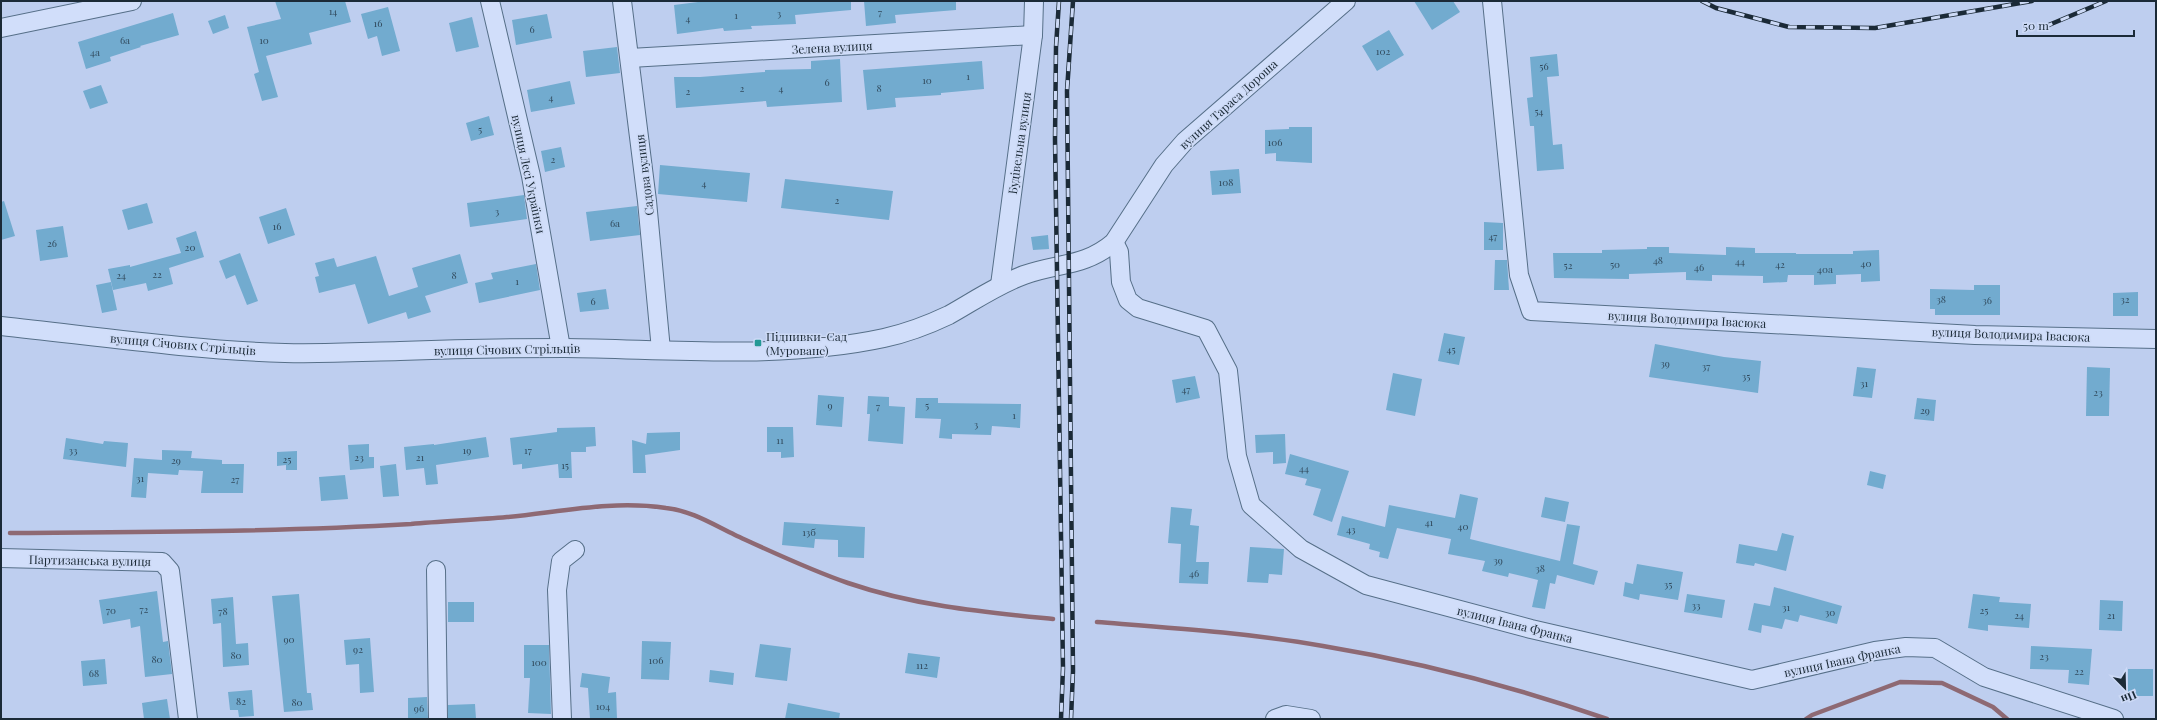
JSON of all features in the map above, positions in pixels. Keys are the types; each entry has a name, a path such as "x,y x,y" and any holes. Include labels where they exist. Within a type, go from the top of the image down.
{"street":[{"path":"1,28 132,1"},
{"name":"вулиця Лесі Українки","path":"490,1 531,176 561,348"},
{"name":"Садова вулиця","path":"622,1 648,201 661,350"},
{"name":"Будівельна вулиця","path":"1000,285 1034,35 1034,1"},
{"name":"вулиця Тараса Дороша","path":"1114,242 1164,165 1185,141 1346,1"},
{"name":"вулиця Володимира Івасюка","path":"1492,1 1519,275 1531,311 1975,335 2156,339"},
{"name":"Зелена вулиця","path":"630,58 1034,35"},
{"name":"вулиця Січових Стрільців","path":"1,326 203,347 287,353 561,348 782,350 831,346 882,338 929,324 1000,285 1044,269 1057,268 1087,259 1101,252 1114,242"},
{"name":"вулиця Івана Франка","path":"1114,242 1119,252 1121,282 1128,300 1138,308 1206,329 1228,371 1237,456 1251,505 1301,549 1366,585 1538,631 1752,680 1875,651 1906,646 1935,648 1984,677 2114,719"},
{"path":"562,719 557,590 561,561 575,550"},
{"name":"Партизанська вулиця","path":"1,558 162,562 170,571 188,719"},
{"path":"436,570 438,719"},
{"path":"1275,719 1286,715 1311,719"}],"building":[{"path":"275,1 345,1 351,22 309,33 312,44 266,56 278,97 262,101 254,74 259,72 247,27 281,19"},
{"path":"706,1 851,1 851,10 795,15 796,24 751,26 752,29 724,31 723,28 677,34 674,5"},
{"path":"864,1 956,1 956,10 895,15 896,23 866,26"},
{"path":"1414,1 1453,1 1460,12 1432,30"},
{"path":"388,7 400,51 382,56 377,36 368,39 361,14"},
{"path":"173,13 179,35 140,46 141,47 110,57 111,61 86,69 78,42"},
{"path":"547,14 552,38 516,45 512,20"},
{"path":"225,15 229,28 213,34 208,21"},
{"path":"472,17 479,47 456,52 449,23"},
{"path":"1389,30 1404,55 1377,71 1362,46"},
{"path":"617,47 620,73 586,77 583,51"},
{"path":"1557,54 1559,76 1547,77 1553,145 1562,144 1564,169 1537,171 1534,126 1530,126 1527,98 1533,97 1530,57"},
{"path":"840,59 842,102 767,107 766,101 676,108 674,77 700,77 765,72 765,70 811,69 811,61"},
{"path":"982,61 984,89 941,93 941,95 895,98 896,107 867,110 863,70"},
{"path":"570,81 575,104 531,112 527,90"},
{"path":"101,85 108,103 90,109 83,91"},
{"path":"489,116 494,135 471,141 466,123"},
{"path":"1289,127 1312,127 1312,163 1276,161 1276,153 1265,154 1265,130 1289,129"},
{"path":"561,147 565,167 545,172 541,151"},
{"path":"660,165 750,173 747,202 658,194"},
{"path":"1239,169 1241,193 1212,195 1210,171"},
{"path":"785,179 893,191 889,220 781,208"},
{"path":"524,195 527,219 470,227 467,203"},
{"path":"4,201 15,236 1,240 1,202"},
{"path":"147,203 153,223 128,230 122,210"},
{"path":"637,206 640,235 590,241 586,212"},
{"path":"286,208 295,235 268,244 259,217"},
{"path":"1484,222 1503,223 1503,250 1484,250"},
{"path":"63,226 68,257 40,261 36,230"},
{"path":"196,231 204,257 169,268 173,284 148,291 146,283 113,290 108,269 130,265 130,267 181,253 176,238"},
{"path":"1048,235 1049,249 1033,250 1031,237"},
{"path":"1647,247 1669,247 1669,253 1726,255 1726,247 1755,248 1755,253 1796,254 1853,254 1853,251 1879,250 1880,281 1861,282 1861,274 1836,275 1836,284 1814,285 1814,275 1788,275 1787,282 1763,283 1763,276 1712,275 1712,281 1686,280 1686,272 1629,274 1629,279 1554,278 1553,253 1602,253 1602,250 1647,249"},
{"path":"240,253 258,301 247,305 235,275 226,279 219,261"},
{"path":"460,254 468,283 425,296 431,312 408,319 406,312 368,324 355,284 319,293 315,277 319,276 315,263 334,258 337,267 376,256 389,296 418,287 412,268"},
{"path":"1495,260 1507,260 1509,290 1494,290"},
{"path":"536,264 540,290 479,303 475,283 493,279 491,273"},
{"path":"111,282 117,310 102,313 96,285"},
{"path":"1974,285 2000,285 2000,315 1935,315 1935,309 1930,309 1930,289 1974,290"},
{"path":"606,289 609,309 580,312 577,293"},
{"path":"2138,292 2138,316 2113,316 2113,293"},
{"path":"1444,333 1465,337 1459,365 1438,361"},
{"path":"1655,344 1724,357 1761,361 1758,393 1649,377"},
{"path":"1857,367 1876,369 1872,398 1853,396"},
{"path":"2087,367 2110,368 2109,416 2086,416"},
{"path":"1393,373 1422,379 1415,416 1386,410"},
{"path":"1195,376 1200,398 1176,403 1172,380"},
{"path":"818,395 844,397 842,427 816,425"},
{"path":"868,396 889,397 889,406 905,407 903,444 868,441 870,414 867,414"},
{"path":"916,398 938,398 938,403 1021,404 1020,428 992,426 991,435 952,434 952,439 939,438 941,419 915,418"},
{"path":"1917,398 1936,400 1934,421 1914,419"},
{"path":"595,427 596,446 586,447 586,452 571,452 572,478 559,478 558,464 522,469 522,464 513,465 510,438 557,432 557,428"},
{"path":"767,427 793,427 794,457 781,458 781,452 767,452"},
{"path":"680,432 680,450 645,455 646,473 633,473 632,440 646,444 647,433"},
{"path":"1285,434 1286,463 1273,464 1273,452 1256,453 1255,435"},
{"path":"486,437 489,457 436,465 438,484 426,485 424,468 406,470 404,447 434,445"},
{"path":"66,438 103,444 104,441 128,443 126,467 63,459"},
{"path":"369,444 369,457 374,457 374,468 350,470 348,445"},
{"path":"162,450 192,451 191,458 222,460 222,464 244,464 243,493 201,493 203,471 179,470 178,475 148,473 146,498 131,497 134,458 162,460"},
{"path":"297,451 297,470 286,470 286,465 277,466 277,452"},
{"path":"1290,454 1349,471 1332,522 1313,515 1321,489 1305,485 1307,479 1285,474"},
{"path":"396,464 399,496 383,497 380,466"},
{"path":"1870,471 1886,475 1883,489 1867,485"},
{"path":"345,475 348,499 321,501 319,477"},
{"path":"1460,494 1478,498 1470,539 1560,561 1567,524 1580,526 1573,564 1598,571 1594,585 1557,575 1555,584 1550,583 1545,609 1532,607 1538,580 1509,573 1508,577 1482,571 1485,561 1448,554 1451,539 1397,528 1388,559 1379,557 1380,552 1369,549 1370,544 1337,535 1342,516 1385,527 1389,505 1455,518"},
{"path":"1545,497 1569,502 1565,522 1541,517"},
{"path":"1171,507 1192,509 1190,525 1199,526 1196,562 1209,562 1208,584 1179,583 1181,544 1168,543"},
{"path":"784,522 865,527 864,558 838,557 838,540 815,539 814,548 782,545"},
{"path":"1782,533 1794,536 1786,571 1755,563 1754,566 1736,563 1739,544 1777,551"},
{"path":"1250,547 1284,549 1282,575 1269,574 1268,583 1247,582"},
{"path":"1637,564 1683,572 1678,600 1640,594 1639,600 1623,596 1625,582 1633,584"},
{"path":"1774,587 1842,606 1837,624 1800,615 1798,622 1785,619 1782,629 1762,625 1761,633 1748,630 1754,603 1770,606"},
{"path":"157,591 163,642 168,641 172,674 145,677 140,626 131,628 130,619 103,624 99,600"},
{"path":"299,594 307,693 311,693 313,710 284,712 272,596"},
{"path":"1687,594 1725,600 1722,618 1684,612"},
{"path":"1973,594 2000,597 1999,602 2031,604 2029,628 1988,625 1988,631 1968,628"},
{"path":"233,597 236,644 248,643 249,665 223,667 221,623 213,624 211,599"},
{"path":"2100,600 2123,601 2122,631 2099,630"},
{"path":"448,602 474,602 474,622 448,622"},
{"path":"370,638 374,692 360,693 359,664 346,665 344,640"},
{"path":"642,641 671,642 669,680 641,679"},
{"path":"760,644 791,648 787,681 755,677"},
{"path":"524,645 549,645 551,714 528,713 530,678 524,678"},
{"path":"2031,646 2092,649 2089,685 2068,683 2069,670 2030,669"},
{"path":"908,653 940,657 937,678 905,673"},
{"path":"105,659 107,684 83,686 81,661"},
{"path":"2128,669 2153,669 2153,696 2128,696"},
{"path":"710,670 734,673 733,685 709,682"},
{"path":"582,673 610,677 608,693 616,692 617,719 590,719 588,688 580,687"},
{"path":"252,690 254,716 239,717 238,710 230,710 228,692"},
{"path":"427,697 428,719 408,719 408,698"},
{"path":"167,699 170,719 144,719 142,703"},
{"path":"788,703 840,713 839,719 785,719"},
{"path":"475,704 476,719 448,719 448,705"}],"waterway":[{"path":"10,533 210,531 361,527 495,518 606,506 646,506 685,512 710,522 805,567 873,591 924,603 949,607 1053,619"},
{"path":"1097,622 1239,634 1295,641 1359,652 1467,676 1537,696 1607,719"},
{"path":"1806,719 1812,715 1900,682 1942,683 1993,707 2007,719"}],"railway":[{"path":"1059,1 1056,47 1055,139 1063,668 1061,719"},
{"path":"1071,719 1073,671 1067,91 1073,1"},
{"path":"1702,1 1716,8 1789,27 1875,28 2032,1"},
{"path":"2044,27 2106,1"}],"place":[{"name":"Піднивки-Сад (Муроване)","path":"758,343"}]}
